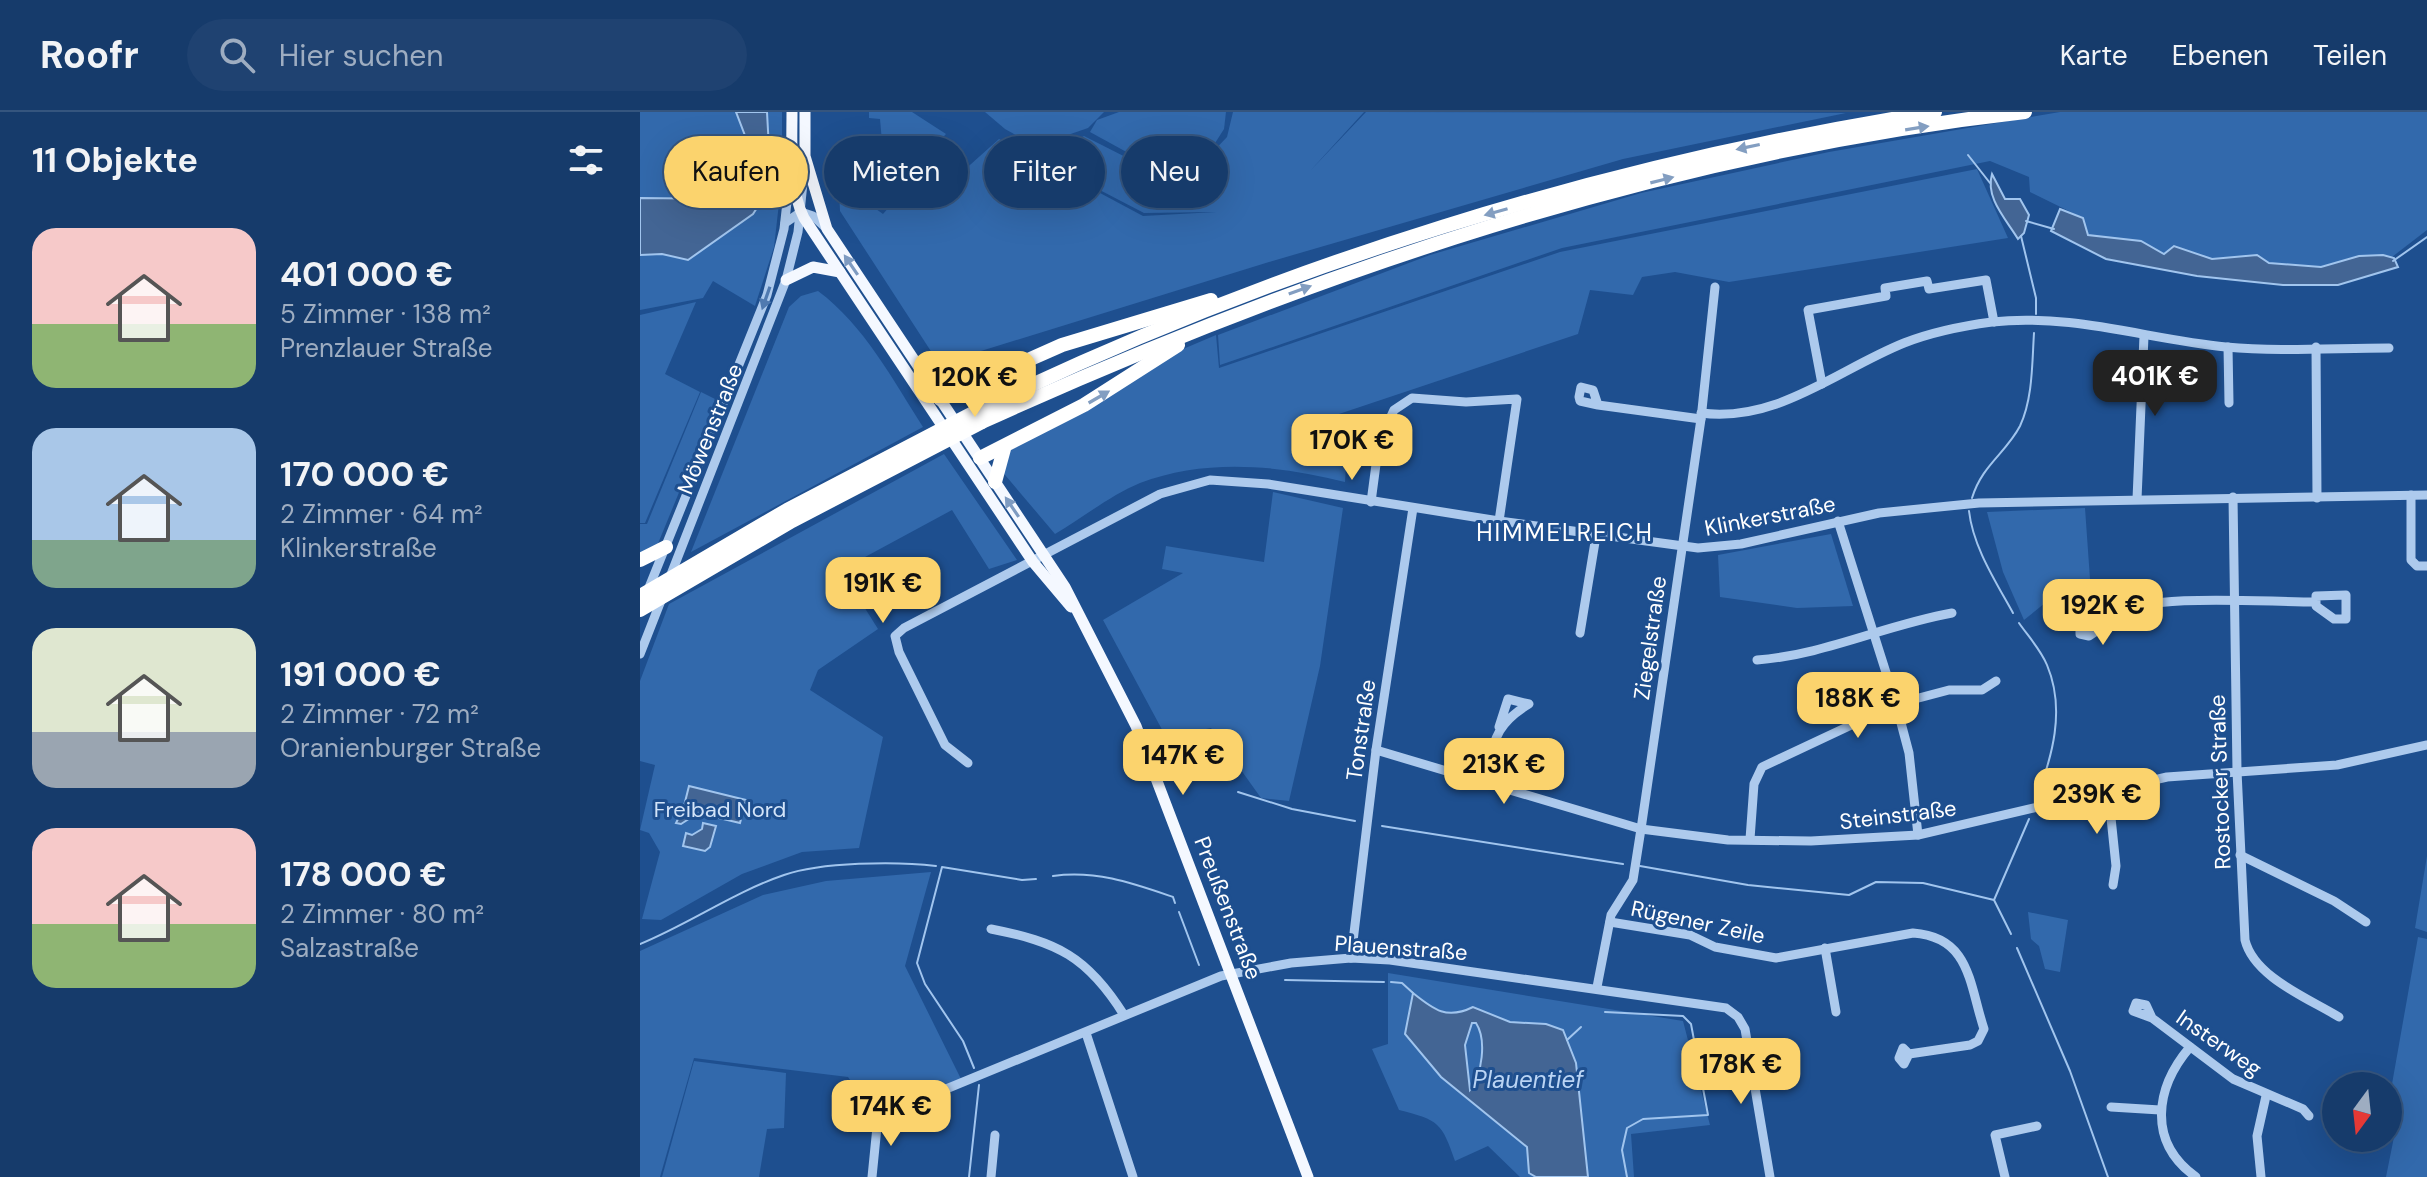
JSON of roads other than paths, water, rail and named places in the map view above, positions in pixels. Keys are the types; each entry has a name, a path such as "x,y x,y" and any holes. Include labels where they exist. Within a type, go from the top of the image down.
{"highway":[{"path":"640,596 787,510 1133,339 1239,298 1431,232 1624,176 1803,135 1935,112"},
{"path":"640,610 979,417 1227,317 1399,256 1628,189 1821,145 2025,112"},
{"path":"937,406 1003,369 1094,334 1215,299 1239,298"},
{"path":"980,458 1004,449 1109,392 1161,354 1211,330 1227,317"},
{"path":"995,482 1004,449"},
{"path":"640,560 666,547"}],"main road":[{"path":"792,112 796,136"},
{"path":"802,136 805,112"},
{"name":"Preußenstraße","path":"808,179 827,229 937,406 962,456 1033,562 1079,615"},
{"name":"Preußenstraße","path":"801,208 840,272 937,406 980,458 1079,615 1136,726 1308,1177"},
{"path":"786,280 813,267 840,272"},
{"path":"962,456 980,458"}],"street":[{"name":"Möwenstraße","path":"640,610 762,310 788,208"},
{"name":"Möwenstraße","path":"640,654 786,280 801,212"},
{"path":"785,223 801,212 813,216 827,229"},
{"path":"1822,384 1808,310 1886,296 1885,288 1917,282 1927,281 1929,289 1986,280 1994,322"},
{"name":"Ziegelstraße","path":"1597,987 1610,922 1633,880 1701,416 1715,287"},
{"path":"1598,405 1701,416 1725,415 1771,406 1904,343 1936,332 1994,322 2042,319 2228,347 2389,348"},
{"path":"2137,499 2144,336"},
{"path":"2228,347 2229,403"},
{"path":"2316,347 2317,498"},
{"path":"1371,502 1379,442 1394,410 1412,398 1466,402 1517,399 1499,521"},
{"name":"Klinkerstraße","path":"968,763 945,745 899,652 895,636 904,628 1160,494 1210,480 1268,484 1682,547 1741,544 1838,521 1940,506 2137,499 2427,495"},
{"path":"2411,495 2411,560 2417,566 2427,566"},
{"name":"Rostocker Straße","path":"2233,497 2237,771 2248,955 2263,970 2339,1017"},
{"name":"Tonstraße","path":"1351,958 1376,750 1413,508"},
{"path":"1838,521 1909,753 1918,835"},
{"path":"1580,633 1596,536"},
{"path":"2106,614 2126,606 2155,603 2316,602"},
{"path":"1757,660 1820,651 1871,632 1952,613"},
{"path":"1750,839 1754,784 1762,767 1896,704 1949,690 1982,690 1996,681"},
{"path":"1484,784 1499,727"},
{"name":"Steinstraße","path":"1376,750 1641,829 1811,841 1918,835 1985,822 2108,789 2167,777 2337,765 2427,745"},
{"path":"2108,789 2116,866 2113,885"},
{"path":"2240,855 2334,901 2366,922"},
{"name":"Rügener Zeile","path":"1610,922 1690,935 1715,947 1776,958 1913,933 1929,934 1951,944 1960,955 1984,1029 1978,1041 1909,1054"},
{"path":"991,929 1057,946 1083,962 1124,1015"},
{"path":"1825,948 1836,1012"},
{"name":"Plauenstraße","path":"872,1177 878,1117 1231,973 1351,958 1597,987 1726,1008 1738,1017 1745,1029 1770,1177"},
{"name":"Insterweg","path":"2152,1018 2233,1079 2266,1096 2303,1109 2309,1116"},
{"path":"1086,1033 1133,1177"},
{"path":"2190,1047 2169,1075 2160,1110 2162,1132 2170,1151 2196,1177"},
{"path":"2261,1177 2257,1136 2266,1096"},
{"path":"2111,1107 2160,1110"},
{"path":"2005,1177 1995,1135 2037,1126"},
{"path":"991,1177 995,1135"}],"water":[{"path":"736,112 767,112 768,136 745,136"},
{"path":"1992,174 2005,199 2020,199 2029,215 2024,233 2018,239 1994,200"},
{"path":"640,198 664,198 664,208 757,208 753,214 688,260 662,254 640,255"},
{"path":"2060,209 2083,218 2088,235 2141,241 2164,254 2174,246 2212,259 2257,255 2269,263 2321,267 2359,256 2383,255 2394,258 2398,267 2338,285 2283,285 2197,276 2106,259 2051,231"},
{"path":"689,786 746,800 740,823 698,813 681,824 676,823 678,819 691,814 683,810"},
{"path":"703,823 716,826 710,847 705,851 683,846 686,833 692,835 702,829"},
{"name":"Plauentief","path":"1413,993 1448,1013 1473,1007 1510,1022 1546,1024 1563,1030 1576,1063 1588,1177 1536,1177 1529,1173 1527,1147 1441,1077 1405,1034","holes":["1472,1023 1476,1023 1482,1057 1478,1076 1470,1090 1465,1045"]}],"waterway":[{"path":"1968,155 1990,183"},
{"path":"2026,221 2054,229"},
{"path":"2021,236 2036,298 2036,314"},
{"path":"2393,261 2427,237"},
{"path":"1972,498 1982,477 2020,426 2031,380 2034,333"},
{"path":"1969,511 1980,551 2013,613"},
{"path":"2019,623 2044,659 2056,699 2052,750 2036,800"},
{"path":"1238,792 1292,809 1355,821"},
{"path":"2011,934 1994,900 2029,819"},
{"path":"1382,826 1623,864"},
{"path":"640,944 747,890 784,875 818,867 859,864 936,866"},
{"path":"1640,866 1748,885 1849,895 1876,882 1923,883 1994,900"},
{"path":"974,1068 963,1041 925,984 917,963 942,867 1022,880 1036,879"},
{"path":"1053,876 1084,875 1114,879 1173,897 1175,903"},
{"path":"1179,912 1199,965"},
{"path":"2017,948 2070,1071 2108,1177"},
{"path":"1285,980 1384,982"},
{"path":"1391,982 1402,983 1413,993"},
{"path":"1605,1012 1683,1016 1691,1024 1708,1115 1643,1119 1627,1128 1622,1150 1627,1177"},
{"path":"1567,1040 1581,1027"},
{"path":"969,1177 979,1085"}],"district":[{"name":"HIMMELREICH","path":"1565,532"}],"park label":[{"name":"Freibad Nord","path":"720,809"}]}
